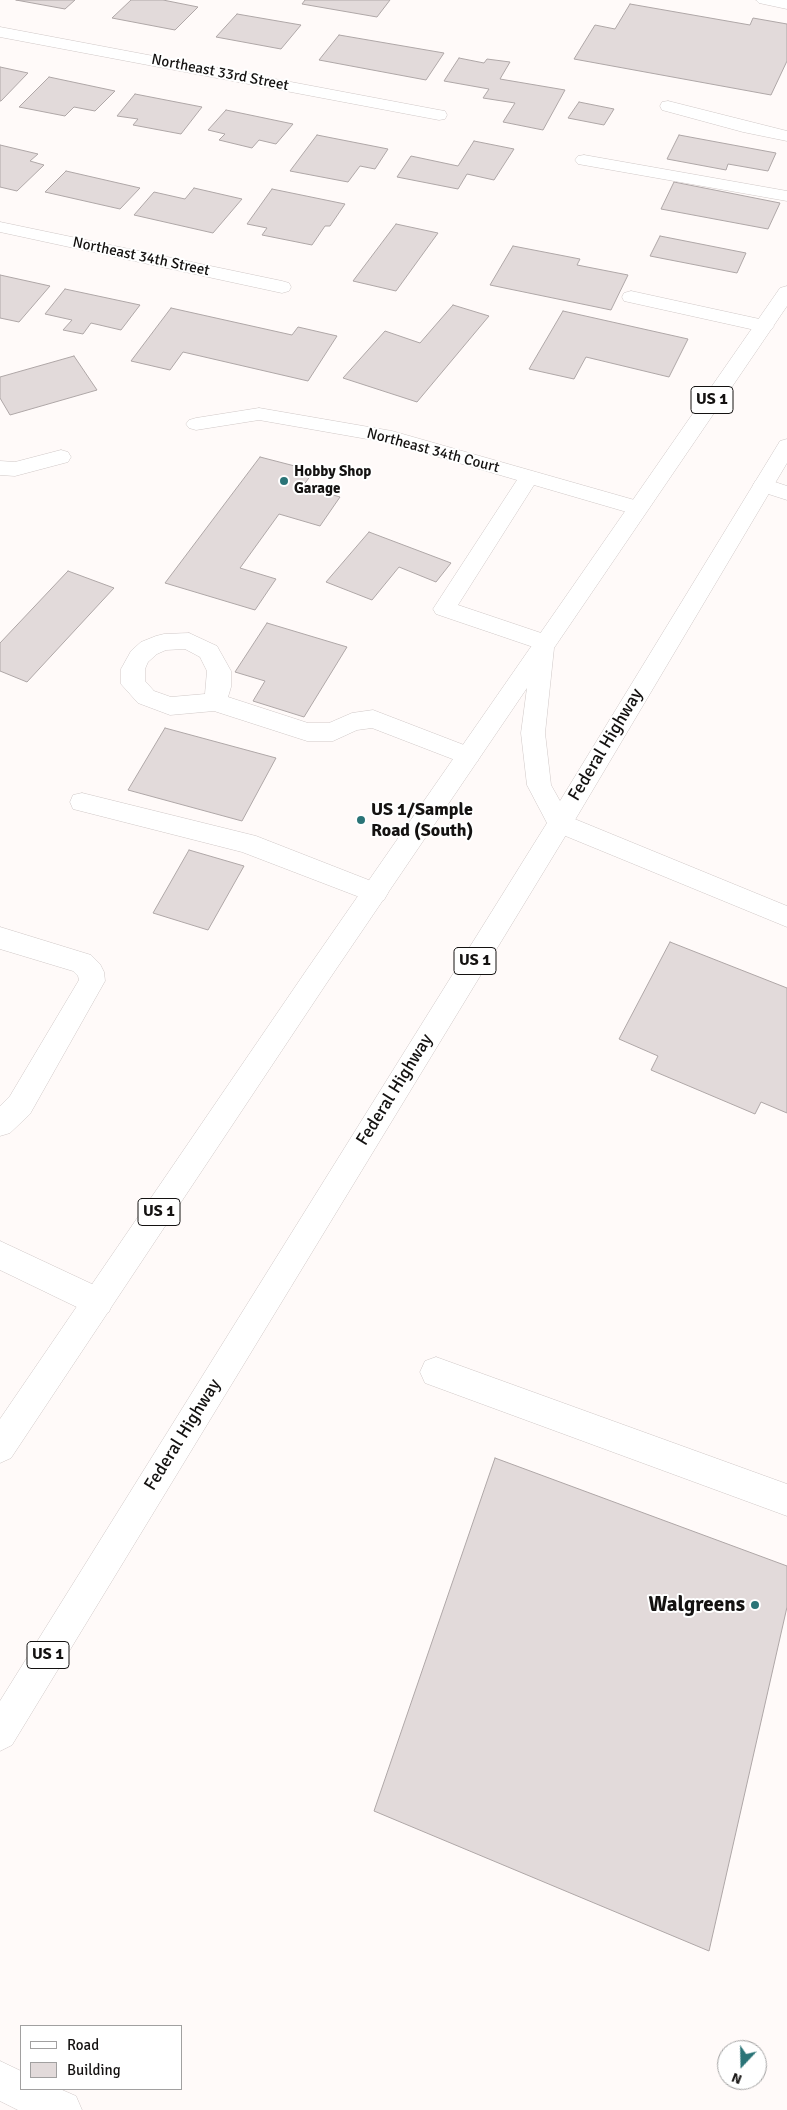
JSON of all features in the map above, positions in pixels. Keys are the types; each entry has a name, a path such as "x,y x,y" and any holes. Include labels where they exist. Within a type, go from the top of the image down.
{"main road":[{"path":"764,0 787,4"},
{"name":"Northeast 33rd Street","path":"0,32 439,115"},
{"path":"668,106 749,128 787,136"},
{"path":"584,160 787,196"},
{"name":"Northeast 34th Street","path":"0,227 282,287"},
{"name":"US 1","path":"0,1447 468,756 787,292"},
{"path":"631,296 764,326"},
{"name":"Northeast 34th Court","path":"196,424 259,414 392,437 637,508"},
{"name":"Federal Highway","path":"0,1733 560,823 787,446"},
{"path":"0,468 15,469 61,457"},
{"path":"528,477 444,609 545,643 532,733 539,785 560,823 787,917"},
{"path":"763,485 787,493"},
{"path":"215,702 307,732 333,732 352,722 373,719 468,756"},
{"path":"82,802 246,843 375,893"},
{"path":"0,938 82,964 91,972 92,981 20,1104 0,1124"},
{"path":"0,1255 98,1302"},
{"path":"436,1372 787,1500"},
{"path":"0,2081 62,2110"}],"building":[{"path":"16,0 75,0 65,9"},
{"path":"131,0 163,0 198,7 175,30 112,18"},
{"path":"305,0 390,0 377,17 302,4"},
{"path":"630,4 750,25 753,18 787,24 787,61 771,95 574,59 595,25 615,29"},
{"path":"237,14 301,25 281,49 216,37"},
{"path":"339,35 444,53 426,80 319,60"},
{"path":"459,58 484,63 487,59 510,62 500,79 565,90 543,130 503,122 515,103 483,98 489,89 444,81"},
{"path":"0,67 28,73 1,101 0,101"},
{"path":"49,77 115,91 95,111 74,107 65,116 19,107"},
{"path":"135,94 202,107 181,134 133,125 138,119 117,116"},
{"path":"579,102 614,109 604,125 568,118"},
{"path":"226,110 293,124 276,144 259,140 252,148 219,140 225,134 208,130"},
{"path":"317,135 388,149 375,169 360,166 348,182 290,171"},
{"path":"679,135 776,153 768,171 728,164 726,170 667,159"},
{"path":"474,141 514,149 494,180 467,174 458,189 397,177 411,156 458,166"},
{"path":"0,145 38,154 30,161 44,165 17,191 0,187"},
{"path":"66,171 140,188 120,209 45,192"},
{"path":"674,182 780,203 768,229 661,209"},
{"path":"194,188 242,199 213,233 134,215 154,192 185,199"},
{"path":"272,189 345,204 330,226 325,226 312,245 262,235 267,228 247,224"},
{"path":"396,224 438,233 396,291 353,281"},
{"path":"660,236 746,253 737,273 650,256"},
{"path":"513,246 580,259 577,265 628,275 611,310 490,285"},
{"path":"0,275 50,286 19,322 0,318"},
{"path":"65,289 140,305 121,330 91,323 83,334 63,330 72,320 45,314"},
{"path":"453,305 489,316 417,402 343,378 385,331 420,343"},
{"path":"171,308 292,335 298,327 337,336 308,381 183,352 170,370 131,361"},
{"path":"563,311 688,339 669,377 586,357 574,379 529,369"},
{"path":"74,356 97,390 10,415 0,398 0,377"},
{"path":"260,457 314,471 303,486 340,497 320,526 279,514 240,568 276,579 255,610 165,583"},
{"path":"369,532 451,563 436,582 399,567 372,600 326,582"},
{"path":"68,571 114,588 27,682 0,671 0,643"},
{"path":"267,623 347,647 304,717 253,701 265,681 235,672"},
{"path":"165,728 276,758 242,821 128,790"},
{"path":"189,850 244,866 208,930 153,913"},
{"path":"670,942 787,988 787,1113 761,1102 755,1114 651,1070 658,1056 619,1039"},
{"name":"Walgreens","path":"495,1458 787,1566 787,1607 709,1951 374,1811"}],"place":[{"name":"Hobby Shop Garage","path":"284,481"},
{"name":"US 1/Sample Road (South)","path":"361,820"},
{"name":"Walgreens","path":"755,1605"}]}
